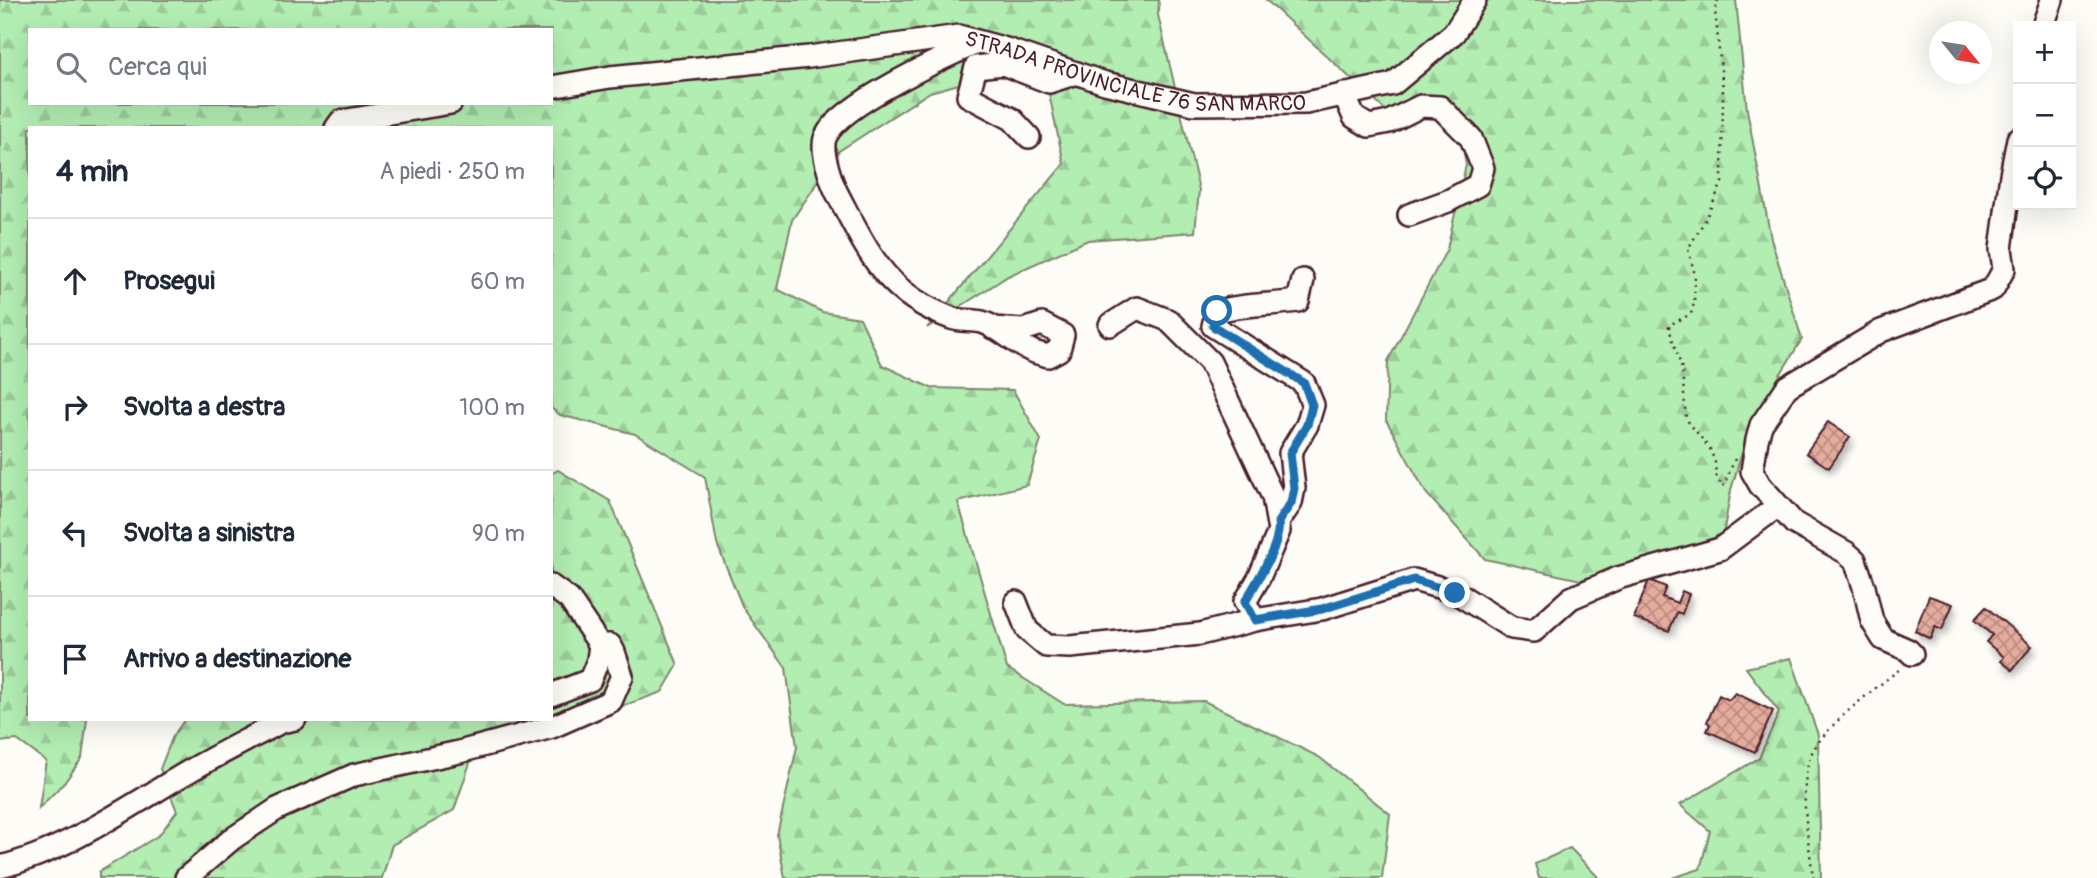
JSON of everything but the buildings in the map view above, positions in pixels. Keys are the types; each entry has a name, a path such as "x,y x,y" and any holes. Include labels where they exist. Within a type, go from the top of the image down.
{"street":[{"name":"STRADA PROVINCIALE 76 SAN MARCO","path":"553,87 610,77 809,57 959,36 1105,83 1194,104 1306,103 1392,84 1454,33 1475,0"},
{"path":"2045,21 2052,0"},
{"path":"979,42 901,80 857,106 825,136 824,151 839,197 866,249 889,280 918,303 954,320 983,322 993,328"},
{"path":"1030,137 1012,119 968,96 976,67 1003,64 1049,82 1077,73"},
{"path":"1344,94 1354,117 1370,126 1389,122 1421,106 1440,107 1471,138 1483,168 1478,185 1448,201 1409,215"},
{"path":"337,126 341,121 438,105"},
{"path":"1912,654 1883,639 1872,621 1856,561 1847,553 1794,523 1760,485 1752,471 1753,459 1761,425 1787,387 1881,331 1993,289 2004,269 2001,248 2016,147"},
{"path":"1278,522 1291,503 1294,488 1290,453 1307,425 1312,405 1304,383 1213,326 1217,311 1235,306 1298,301 1303,281"},
{"path":"1110,325 1137,308 1168,320 1210,362 1273,497 1278,522 1279,531 1259,578 1245,602 1255,620"},
{"path":"1016,602 1027,630 1046,646 1070,648 1200,634 1255,620 1322,609 1414,580 1455,593 1512,628 1534,631 1571,598 1618,578 1720,550 1778,506"},
{"path":"553,587 569,599 600,645 598,660 590,680 553,694"},
{"path":"186,878 232,839 277,809 354,775 459,752 552,727 611,701 622,676 610,645 600,645"},
{"path":"0,867 26,860 114,816 188,771 286,721"}],"path":[{"path":"1718,0 1715,10 1724,109 1722,183 1706,220 1688,249 1695,275 1693,309 1691,314 1668,328 1682,369 1686,419 1710,449 1721,484 1725,486 1733,461 1740,452 1751,455 1753,459"},
{"path":"1813,878 1806,812 1809,759 1831,729 1910,661 1912,654"}],"green space":[{"path":"0,0 1159,0 1158,15 1199,190 1195,232 1088,240 1008,276 927,328 1064,164 1042,61 930,92 839,151 792,220 777,289 822,312 860,318 882,365 931,388 1013,390 1041,440 1027,485 958,502 1007,668 1064,704 1204,701 1319,757 1390,814 1382,878 785,878 777,835 797,747 786,668 743,608 717,544 705,477 635,434 560,415 553,410 553,126 28,126 28,721 87,721 82,758 64,783 39,808 46,761 17,740 0,742"},
{"path":"1266,0 1736,0 1747,110 1771,239 1802,339 1751,422 1731,490 1723,535 1581,580 1485,559 1426,493 1386,420 1388,361 1447,249 1466,165 1457,112 1386,111"},
{"path":"558,470 610,501 678,665 662,692 471,760 454,810 392,845 382,878 99,878 99,872 159,835 177,811 160,769 173,736 184,721 553,721 553,473"},
{"path":"1791,658 1818,735 1821,878 1672,878 1700,869 1710,831 1680,805 1759,758 1779,712 1746,668"},
{"path":"1570,848 1599,878 1539,878 1535,864"}],"route":[{"path":"1217,311 1213,326 1304,383 1312,405 1307,425 1290,453 1294,488 1291,503 1278,522 1279,531 1259,578 1245,602 1255,620 1322,609 1414,580 1455,593"}]}
